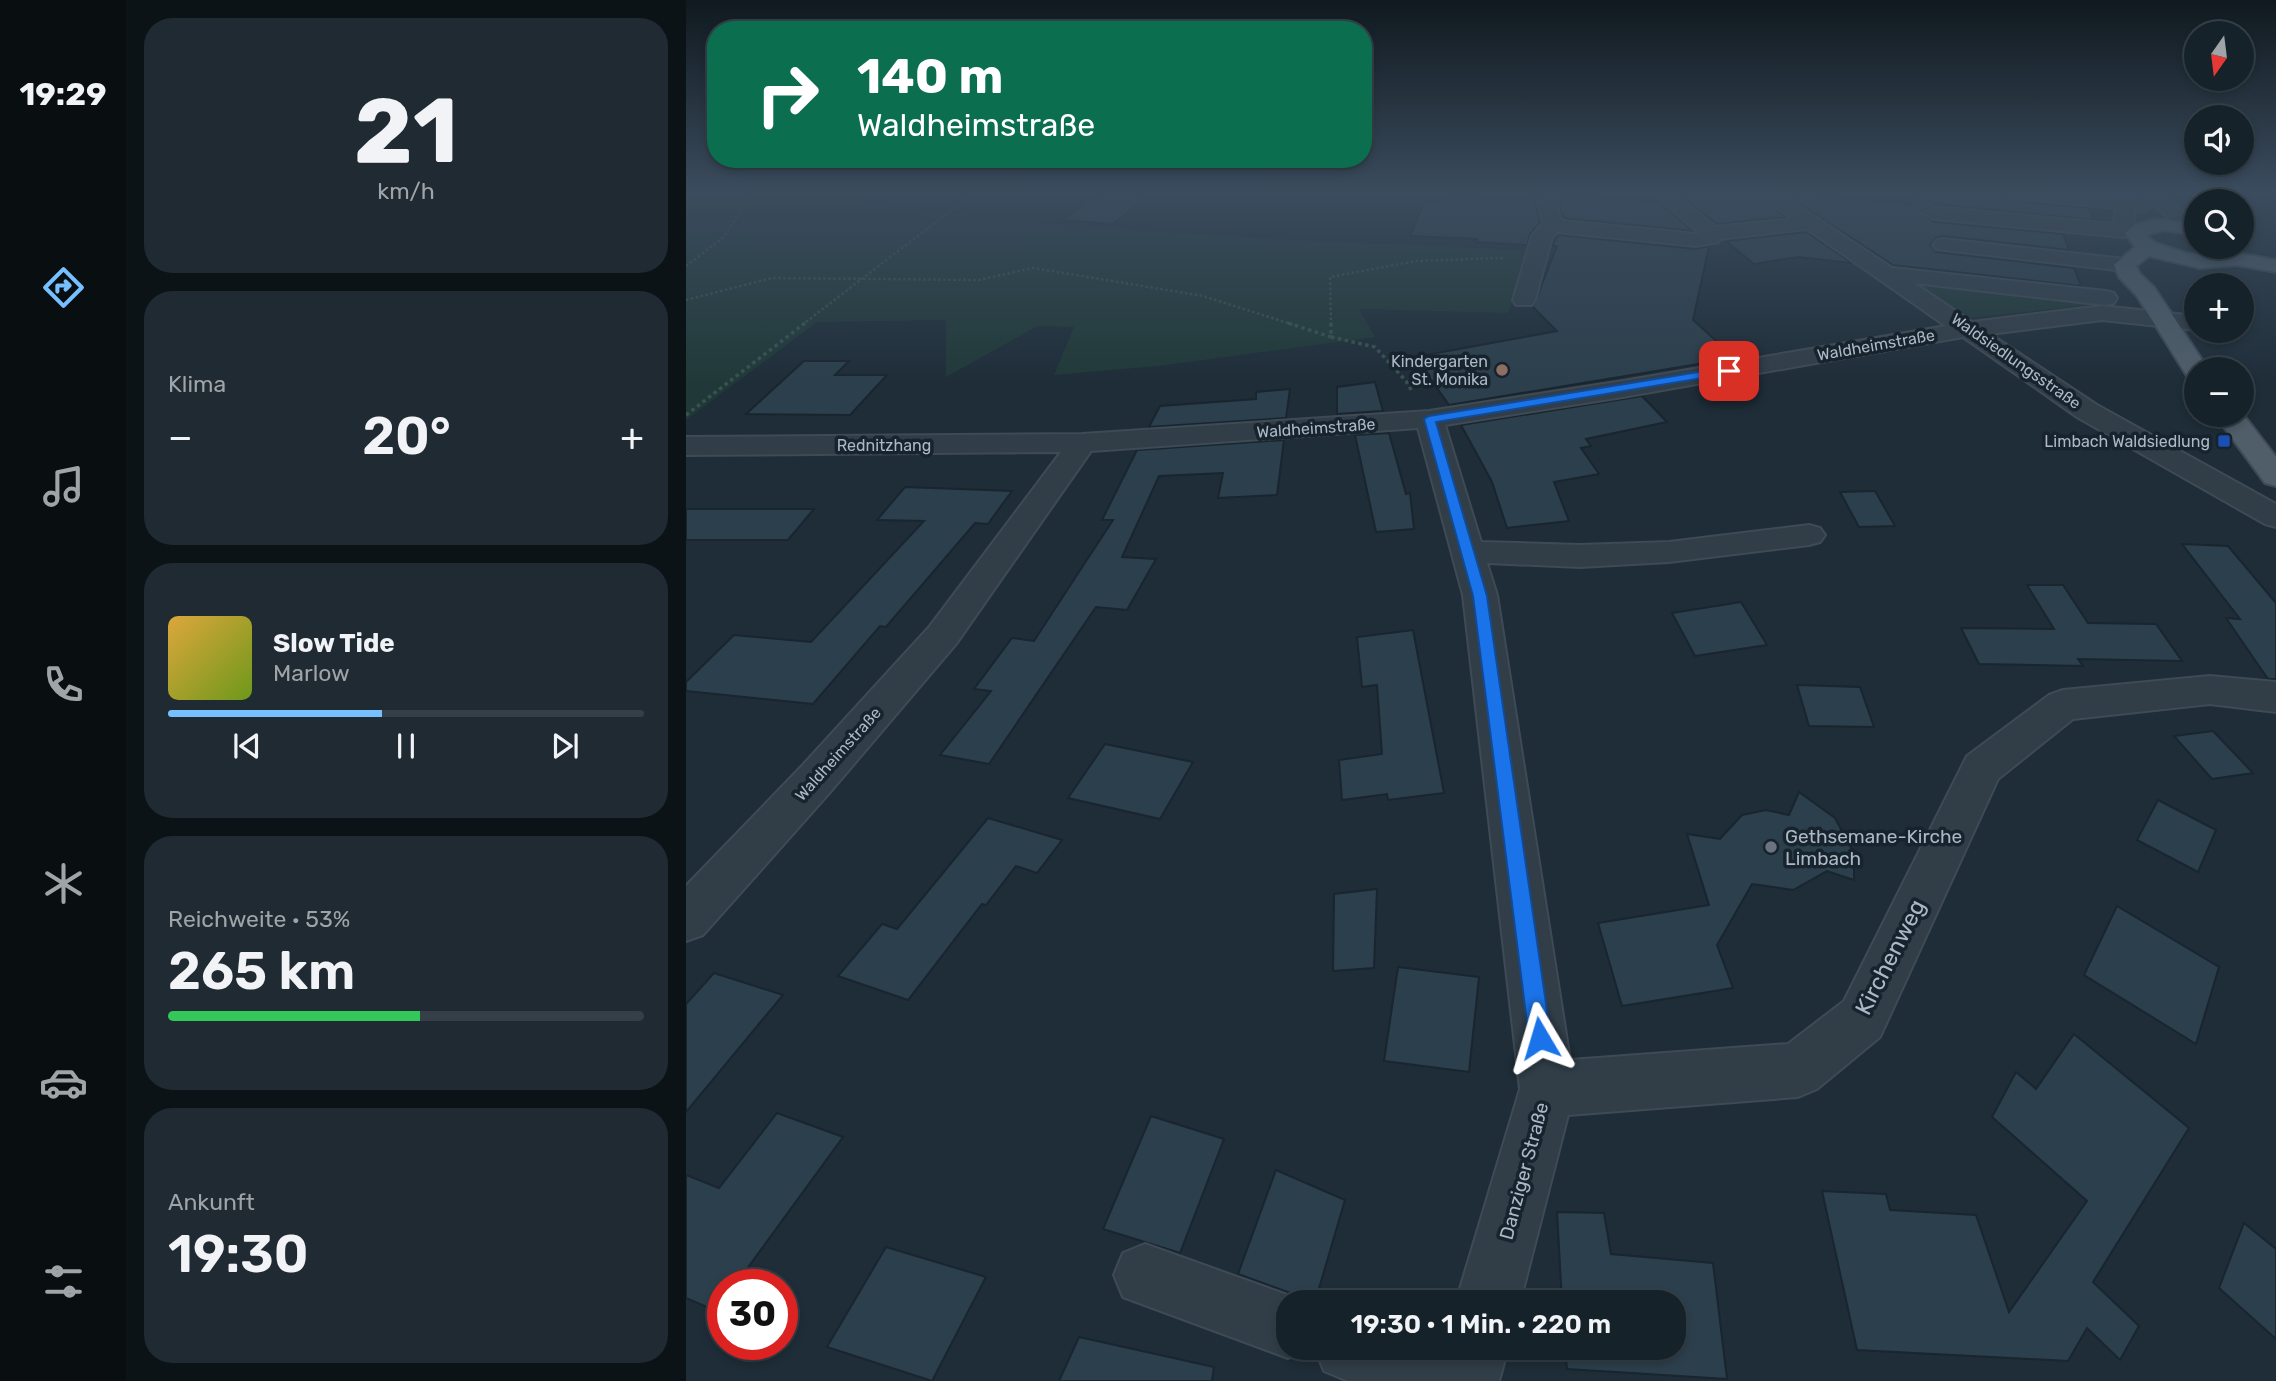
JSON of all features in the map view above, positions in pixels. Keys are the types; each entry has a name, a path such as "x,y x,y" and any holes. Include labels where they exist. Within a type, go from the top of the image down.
{"main road":[{"path":"2137,255 2125,265 2130,277 2153,304 2187,357"},
{"path":"2171,255 2184,258"},
{"path":"2153,304 2154,268 2175,257"},
{"path":"2254,258 2276,266"},
{"path":"2189,259 2210,262 2219,259"},
{"path":"2238,427 2276,477"}],"street":[{"path":"1524,300 1537,255"},
{"name":"Waldsiedlungsstraße","path":"1859,255 2087,411 2276,517"},
{"path":"2038,255 2125,265"},
{"path":"1885,273 2153,304 2184,318"},
{"name":"Waldheimstraße","path":"686,919 816,779 943,635 1082,443 1623,389 1970,329 2153,304"},
{"name":"Danziger Straße","path":"1423,410 1480,596 1547,1089 1491,1290"},
{"name":"Rednitzhang","path":"686,446 1082,443"},
{"path":"1468,552 1618,555 1741,545 1810,535"},
{"name":"Kirchenweg","path":"1547,1089 1798,1070 1862,1019 1982,768 2043,720 2063,705 2077,703 2210,690 2276,697"},
{"path":"1146,1275 1276,1322"},
{"path":"1381,1360 1441,1381"},
{"path":"1466,1381 1472,1360"}],"path":[{"path":"686,415 894,255"},
{"path":"1423,410 1406,381 1375,347 1331,337 1330,277 1367,267 1439,258 1512,258"},
{"path":"686,300 772,278 979,280 1033,268 1203,296 1331,337"}],"green space":[{"path":"686,255 1530,255 1508,313 1359,309 1375,337 1158,366 1054,375 1074,327 1038,326 946,377 946,320 817,322 686,420"},
{"path":"1911,279 2117,302 1970,318"}],"building":[{"path":"1553,255 1707,255 1693,320 1735,358 1449,405 1415,357 1557,331 1533,307"},
{"path":"1744,255 1841,255 1852,263 1798,257 1754,264"},
{"path":"1878,255 1966,255 2074,268 2081,286 1893,265"},
{"path":"804,361 849,361 835,375 887,375 850,415 746,414"},
{"path":"1375,382 1383,411 1337,414 1337,387"},
{"path":"1290,389 1286,418 1149,427 1160,406 1256,399 1256,392"},
{"path":"1642,396 1667,422 1586,439 1591,446 1581,448 1599,474 1554,482 1569,521 1507,528 1492,482 1461,425"},
{"path":"1389,433 1406,494 1410,493 1414,529 1376,532 1355,435"},
{"path":"1284,440 1277,495 1218,498 1223,473 1159,476 1122,557 1156,559 1127,610 1096,607 989,764 940,755 991,691 974,689 1012,638 1034,641 1113,520 1102,520 1137,450"},
{"path":"905,487 1012,491 988,524 975,523 886,627 880,626 813,704 686,691 686,682 734,635 811,642 924,521 877,520"},
{"path":"1875,491 1895,526 1859,527 1840,492"},
{"path":"686,509 814,509 788,540 686,540"},
{"path":"2182,544 2228,546 2276,603 2276,679 2268,679 2226,618 2240,619"},
{"path":"2027,585 2063,585 2088,623 2156,624 2182,661 2078,659 2083,666 1979,664 1961,628 2054,629"},
{"path":"1741,602 1767,645 1695,656 1672,613"},
{"path":"1413,630 1444,793 1388,800 1387,794 1342,800 1339,760 1382,754 1377,685 1362,687 1357,637"},
{"path":"1797,685 1860,687 1874,727 1809,726"},
{"path":"2213,731 2253,773 2212,779 2174,736"},
{"path":"1105,744 1193,762 1160,819 1068,798"},
{"path":"1799,792 1835,818 1854,853 1854,880 1827,871 1793,890 1752,884 1717,945 1733,988 1622,1006 1598,923 1709,905 1687,834 1720,839 1742,815 1766,810 1789,815"},
{"path":"2158,800 2216,830 2198,872 2137,840"},
{"path":"988,818 1062,840 1037,873 1016,866 986,905 982,904 908,1000 838,976 882,924 897,929"},
{"path":"1377,889 1374,968 1333,971 1334,894"},
{"path":"2117,906 2219,967 2196,1044 2084,975"},
{"path":"1398,967 1479,977 1469,1072 1384,1061"},
{"path":"714,973 783,995 686,1112 686,1004"},
{"path":"2074,1034 2189,1128 2093,1282 2139,1326 2120,1360 2087,1328 2068,1361 1857,1350 1822,1191 1886,1194 1890,1210 1976,1215 2009,1312 2087,1201 1992,1117 2016,1072 2036,1089"},
{"path":"777,1113 843,1137 747,1269 707,1269 707,1307 686,1298 686,1175 719,1188"},
{"path":"1151,1116 1224,1139 1180,1253 1103,1229"},
{"path":"1276,1170 1345,1200 1319,1290 1282,1290 1238,1274"},
{"path":"1557,1212 1604,1213 1611,1254 1713,1263 1727,1379 1567,1369 1566,1360 1686,1360 1686,1290 1561,1290"},
{"path":"2244,1223 2276,1249 2276,1339 2219,1288"},
{"path":"886,1247 986,1277 932,1381 827,1347"},
{"path":"1079,1337 1214,1367 1212,1381 1059,1381"}],"place":[{"name":"Kindergarten St. Monika","path":"1502,370"},
{"name":"Limbach Waldsiedlung","path":"2224,441"},
{"name":"Gethsemane-Kirche Limbach","path":"1771,847"}],"route":[{"path":"1540,1038 1480,596 1429,419 1729,371"}]}
